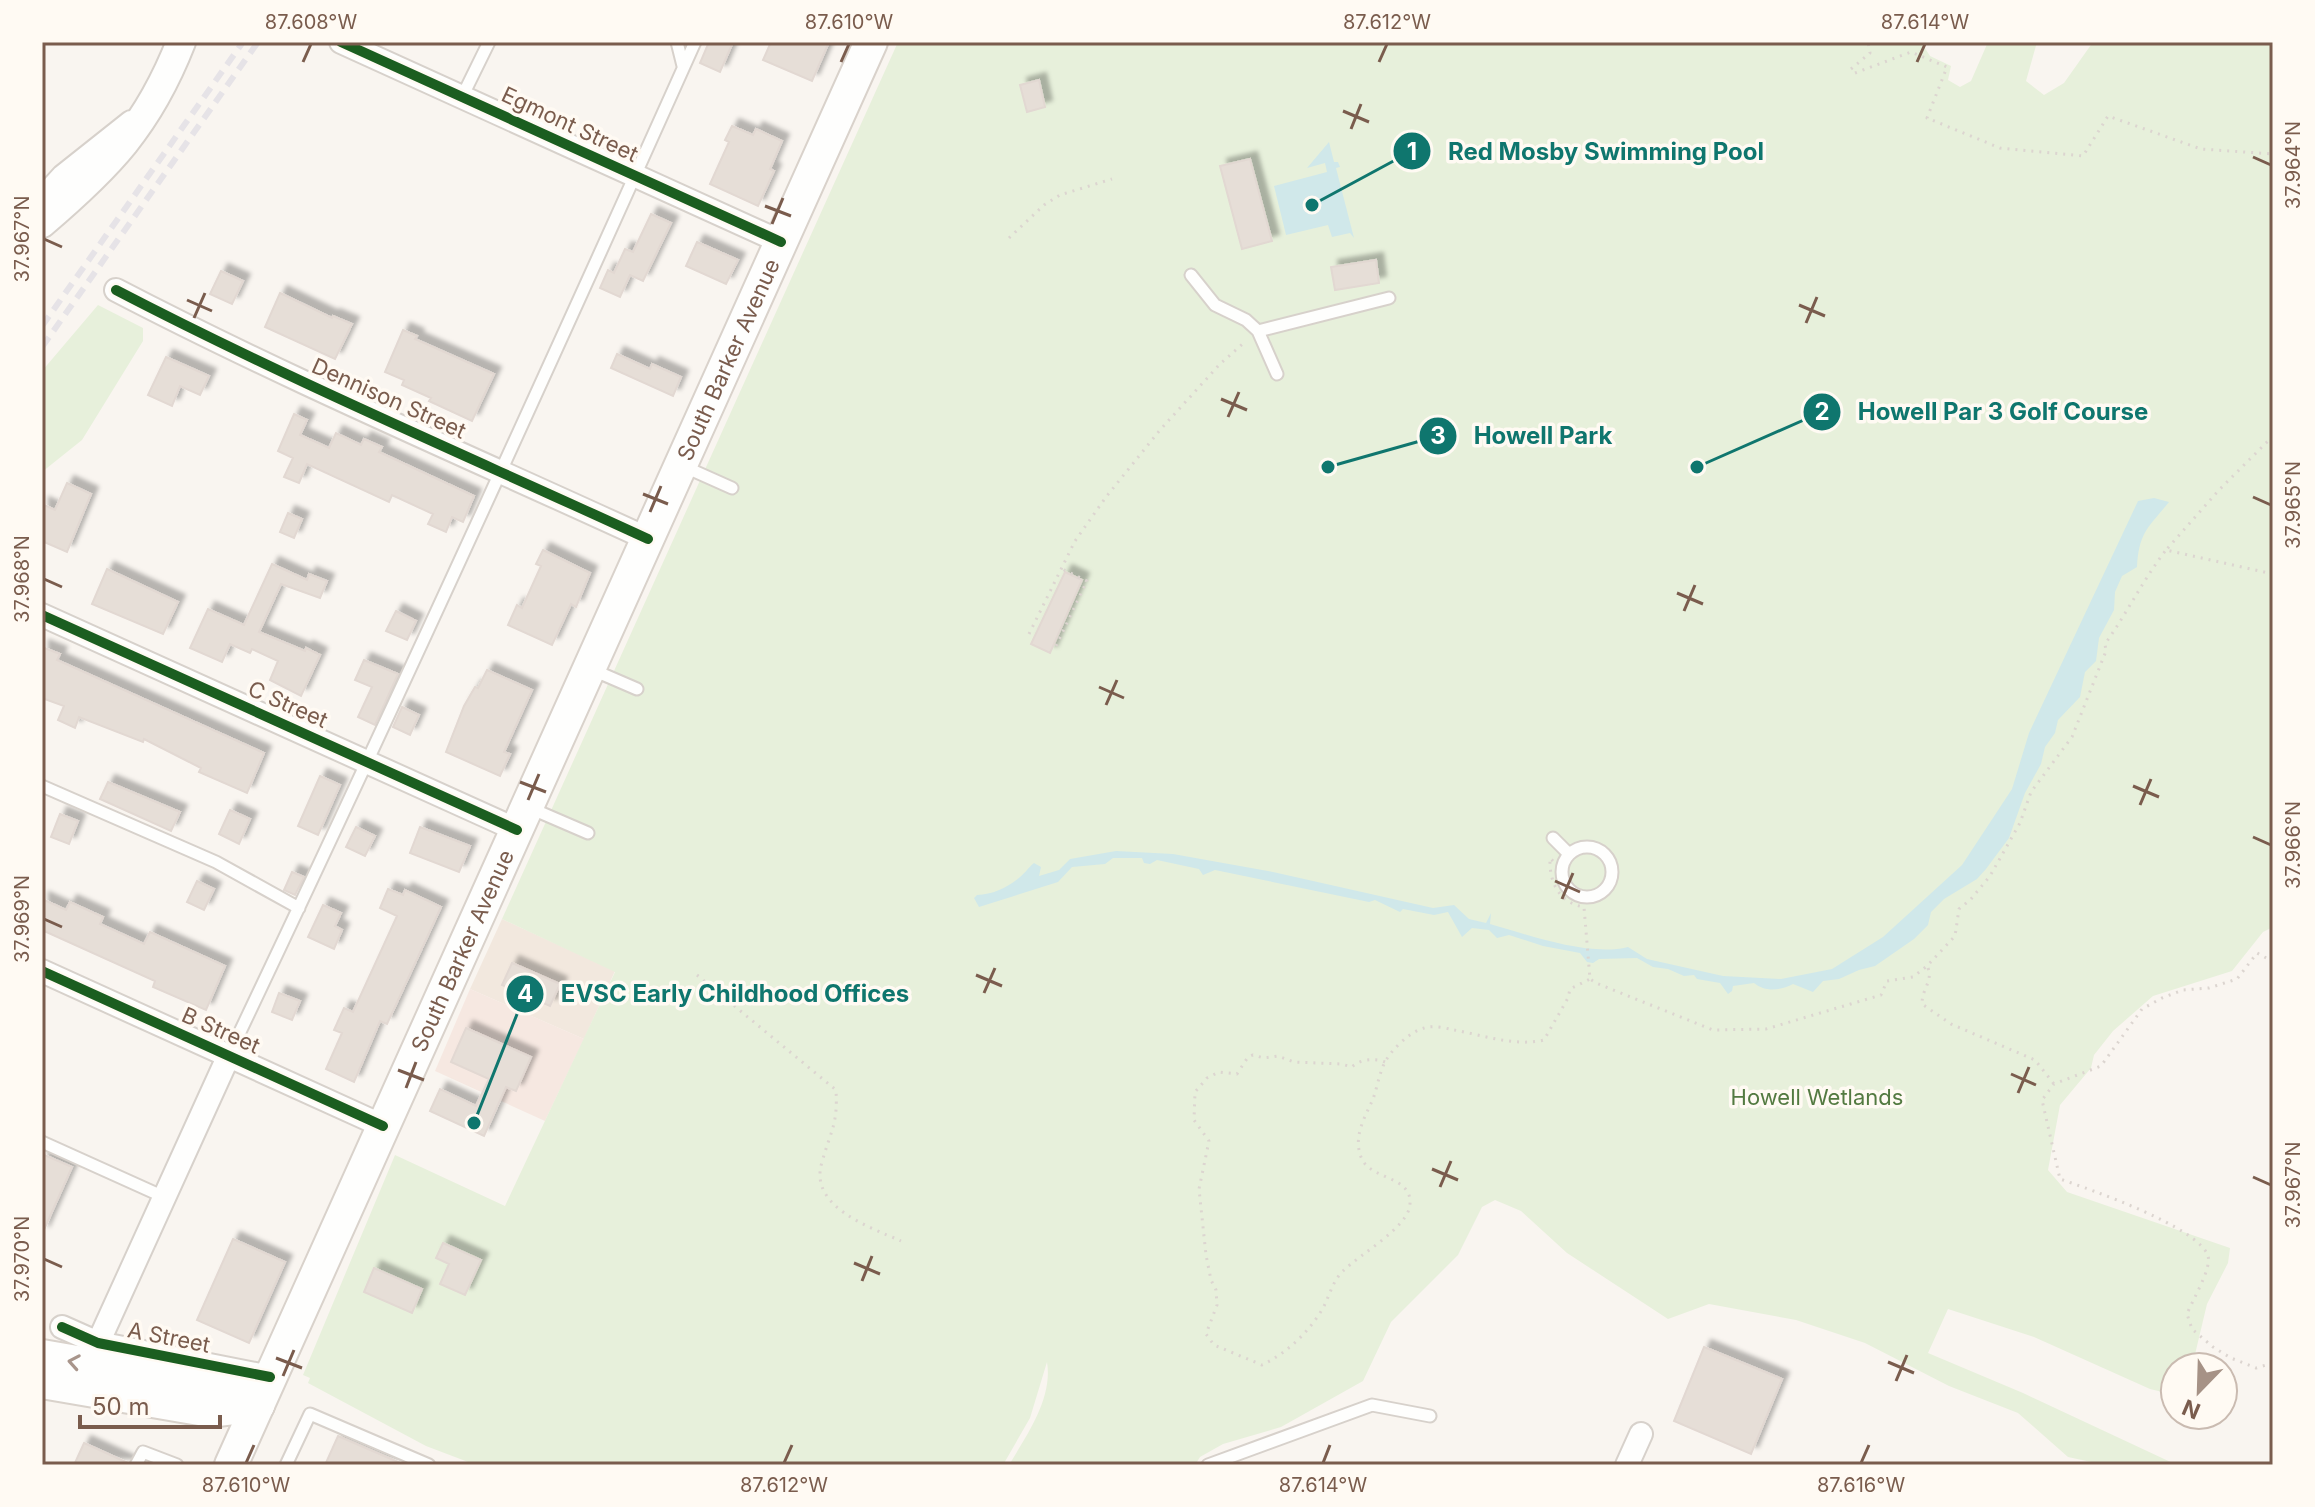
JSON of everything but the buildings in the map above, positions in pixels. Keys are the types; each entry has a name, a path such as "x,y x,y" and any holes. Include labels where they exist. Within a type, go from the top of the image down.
{"main road":[{"name":"South Barker Avenue","path":"231,1465 871,42"},
{"path":"42,1356 215,1386 264,1391"},
{"path":"42,1382 211,1411 264,1391"}],"street":[{"path":"42,223 101,171 132,136 151,106 181,42"},
{"name":"Egmont Street","path":"341,42 781,242"},
{"path":"42,199 63,176 151,106"},
{"name":"Dennison Street","path":"116,290 191,329 648,539"},
{"name":"C Street","path":"42,615 368,762 522,818"},
{"name":"B Street","path":"42,971 383,1126"},
{"path":"98,1343 229,1055"},
{"name":"A Street","path":"62,1327 98,1343 264,1391"},
{"path":"1627,1465 1641,1434"}],"lane":[{"path":"462,97 489,42"},
{"path":"677,42 683,67"},
{"path":"229,1055 368,762 695,42"},
{"path":"1191,275 1215,305 1246,320 1258,331 1277,374"},
{"path":"1258,331 1389,298"},
{"path":"681,465 732,488"},
{"path":"589,668 637,689"},
{"path":"42,786 216,862 299,908"},
{"path":"522,818 588,833"},
{"path":"1553,838 1569,854"},
{"path":"1584,847 1601,850 1611,863 1612,880 1602,893 1594,897 1577,895 1565,885 1562,868 1569,854 1584,847"},
{"path":"42,1142 164,1197"},
{"path":"1208,1465 1372,1405 1430,1416"},
{"path":"286,1465 310,1414 429,1465"},
{"path":"136,1465 143,1452 173,1464"}],"path":[{"path":"1851,69 1870,53 1868,42"},
{"path":"1855,73 1911,52 1947,67 1927,118 2000,148 2083,156 2108,116 2201,149 2273,154"},
{"path":"1009,238 1044,205 1060,195 1112,179"},
{"path":"1029,634 1075,541 1106,497 1160,430 1220,364 1258,331"},
{"path":"1385,1062 1377,1059 1357,1061 1352,1067 1253,1055 1248,1057 1237,1074 1219,1072 1207,1078 1195,1092 1194,1120 1209,1141 1199,1189 1206,1255 1216,1290 1217,1305 1206,1334 1214,1345 1262,1365 1282,1355 1317,1317 1340,1274 1398,1227 1409,1214 1411,1199 1404,1187 1367,1167 1361,1157 1358,1136 1385,1062 1405,1039 1425,1027 1522,1044 1544,1040 1570,989 1590,979 1713,1030 1766,1029 1881,995 1887,981 1913,977 1927,966 1955,936 1959,909 1990,876 2020,823 2031,792 2072,737 2106,651 2105,644 2143,580 2166,550 2273,436"},
{"path":"2166,550 2273,574"},
{"path":"1056,646 1087,581 1061,569"},
{"path":"1562,868 1550,858 1549,873 1561,896 1584,907 1590,979"},
{"path":"2273,958 2270,960 2257,953 2237,979 2209,988 2183,990 2142,1009 2101,1066 2054,1084 2042,1100 2060,1179 2115,1197 2198,1241 2208,1255 2209,1265 2187,1314 2192,1329 2231,1358 2256,1368 2273,1363"},
{"path":"1927,966 1929,982 1922,992 1922,1004 1951,1024 2035,1060 2054,1084"},
{"path":"697,975 836,1090 837,1118 820,1166 823,1191 850,1219 901,1241"}],"shaded area":[{"path":"502,919 615,971 584,1039 470,989"},
{"path":"470,989 584,1039 545,1121 435,1071"}],"green space":[{"name":"Howell Wetlands","path":"898,42 1921,42 1930,56 1951,66 1948,80 1960,87 1971,81 1988,42 2037,42 2026,81 2044,95 2064,83 2093,42 2273,42 2273,927 2263,932 2232,971 2153,996 2113,1031 2094,1055 2091,1068 2060,1105 2048,1170 2067,1192 2230,1248 2228,1263 2207,1304 2196,1351 2159,1351 2159,1391 2034,1337 1948,1309 1928,1353 2023,1393 2177,1465 2105,1465 2068,1457 2018,1413 1949,1386 1865,1343 1796,1320 1709,1304 1668,1319 1567,1253 1521,1211 1495,1200 1482,1207 1458,1255 1391,1322 1363,1381 1281,1427 1223,1444 1200,1457 1195,1465 1009,1465 1031,1429 1042,1402 1048,1376 1047,1362 1030,1418 1003,1465 476,1465 426,1446 308,1383 310,1378 303,1375 395,1155 505,1206 615,972 502,919"},
{"path":"98,305 143,328 143,341 82,440 42,472 42,371"}],"water":[{"path":"1329,142 1334,162 1338,162 1340,167 1336,168 1354,238 1350,233 1332,237 1328,225 1286,235 1274,186 1327,172 1325,163 1307,168"},
{"path":"2154,498 2169,502 2142,538 2137,567 2122,576 2115,592 2114,610 2099,638 2096,661 2085,672 2080,697 2058,720 2041,764 2025,793 2009,838 1977,879 1944,899 1931,912 1928,925 1914,939 1875,966 1839,979 1823,981 1813,992 1793,984 1773,990 1754,983 1733,986 1728,994 1720,983 1653,967 1637,958 1599,959 1593,963 1587,962 1580,953 1509,935 1497,938 1489,930 1472,928 1462,937 1448,912 1434,915 1403,909 1400,912 1375,900 1369,902 1215,870 1203,875 1199,869 1157,860 1144,863 1142,858 1113,858 1105,864 1072,867 1058,882 979,907 974,898 1010,884 1034,863 1041,867 1039,876 1059,870 1070,859 1116,851 1173,854 1273,872 1433,908 1454,905 1469,919 1486,923 1491,913 1490,924 1541,939 1595,949 1628,947 1647,959 1723,976 1781,979 1832,969 1883,937 1962,865 2012,789 2029,733 2138,501"}],"railway":[{"path":"42,326 243,42"},
{"path":"42,347 258,42"}],"cycle path":[{"path":"341,42 781,242"},
{"path":"116,290 313,387 648,539"},
{"path":"42,615 517,830"},
{"path":"42,971 383,1126"},
{"path":"62,1327 98,1343 270,1377"}],"place":[{"name":"Red Mosby Swimming Pool","path":"1312,205"},
{"name":"Howell Park","path":"1328,467"},
{"name":"Howell Par 3 Golf Course","path":"1697,467"},
{"name":"EVSC Early Childhood Offices","path":"474,1123"}]}
